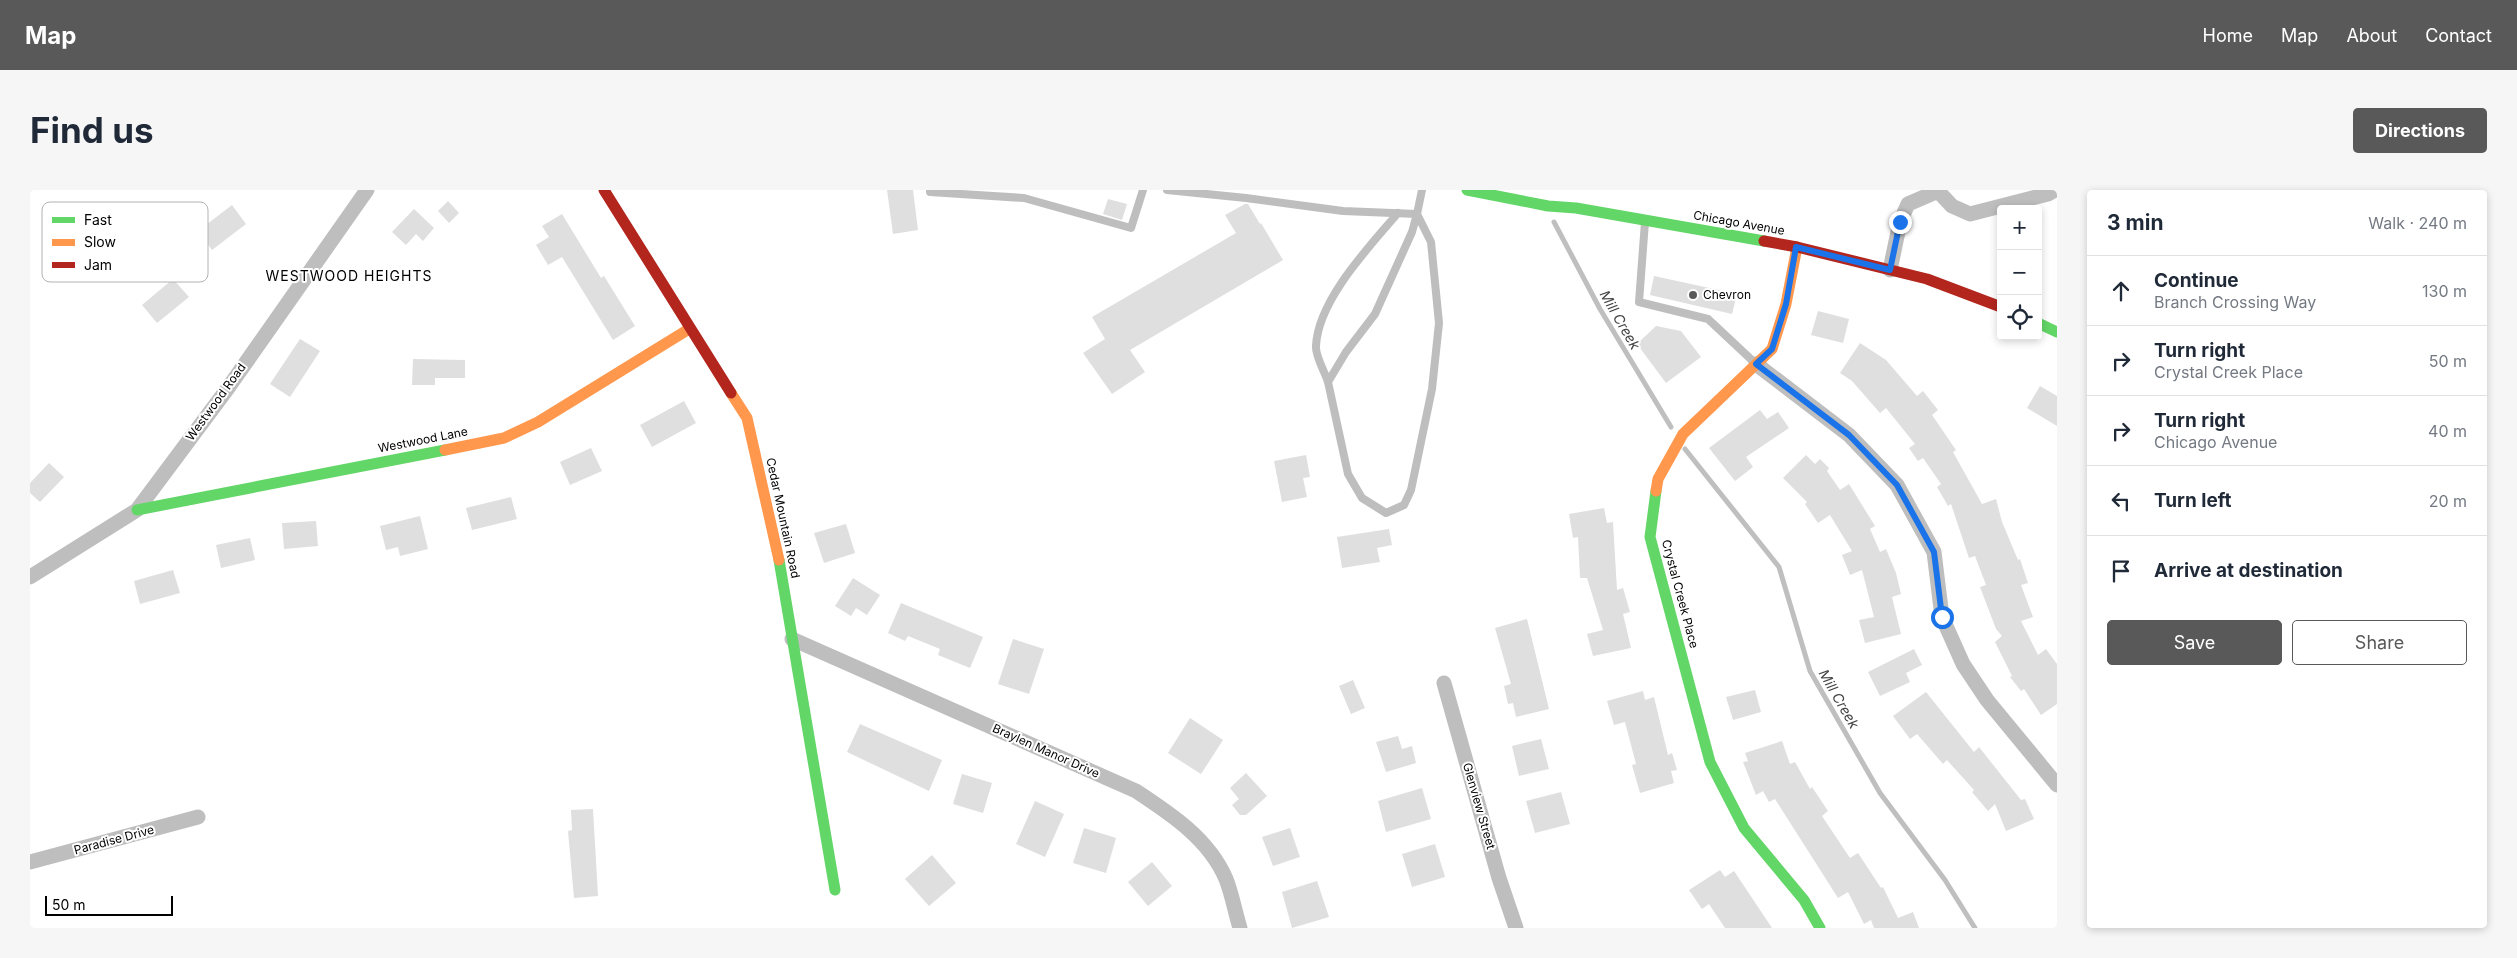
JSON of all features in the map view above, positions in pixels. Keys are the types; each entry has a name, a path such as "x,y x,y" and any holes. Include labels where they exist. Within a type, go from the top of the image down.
{"street":[{"name":"Westwood Road","path":"30,578 137,510 228,388 367,190"},
{"name":"Cedar Mountain Road","path":"604,190 656,271 689,329 747,418 775,539 835,890"},
{"name":"Chicago Avenue","path":"1467,190 1548,206 1576,208 1796,247 1927,280 1997,306"},
{"path":"1890,270 1900,222 1908,204 1937,190 1952,206 1970,214 2048,194 2055,190"},
{"name":"Crystal Creek Place","path":"1796,247 1786,304 1772,349 1683,434 1658,479 1650,537 1710,762 1744,828 1804,900 1820,928"},
{"path":"2042,325 2057,332"},
{"name":"Westwood Lane","path":"137,510 504,438 538,422 689,329"},
{"path":"1756,364 1849,435 1897,485 1934,552 1942,617 1963,664 1987,700 2057,785"},
{"name":"Braylen Manor Drive","path":"792,639 1136,791 1171,814 1208,848 1226,880 1240,928"},
{"name":"Glenview Street","path":"1444,683 1499,878 1516,928"},
{"name":"Paradise Drive","path":"30,862 198,817"}],"lane":[{"path":"930,190 930,192 1024,198 1131,228 1143,190"},
{"path":"1167,190 1343,211 1417,214"},
{"path":"1328,382 1346,352 1375,314 1412,232 1422,190"},
{"path":"1398,213 1363,254 1323,313 1316,348 1328,382 1348,474 1362,498 1386,513 1404,506 1411,490 1432,389 1439,323 1431,242 1417,214"},
{"path":"1645,220 1639,302 1708,319 1756,364"}],"building":[{"path":"887,190 913,190 918,230 893,234"},
{"path":"1108,199 1127,204 1122,220 1103,214"},
{"path":"448,201 459,213 449,223 438,211"},
{"path":"1248,204 1261,223 1283,260 1130,350 1145,372 1112,394 1083,353 1105,339 1092,317 1236,233 1225,215"},
{"path":"232,205 246,224 212,250 208,245 208,223"},
{"path":"414,209 434,228 423,241 416,234 406,245 392,232"},
{"path":"562,214 601,278 604,276 635,326 613,340 562,257 548,265 536,245 549,237 542,226"},
{"name":"Chevron","path":"1654,276 1737,294 1732,314 1650,295"},
{"path":"169,282 176,282 189,297 157,323 142,305"},
{"path":"1818,311 1849,319 1843,343 1811,335"},
{"path":"1656,326 1681,331 1701,357 1666,383 1637,344"},
{"path":"300,339 320,351 290,397 270,384"},
{"path":"1860,343 1886,360 1917,396 1923,391 1938,410 1932,415 1956,450 1953,452 1982,504 1996,499 2002,522 2018,560 2020,559 2028,583 2021,585 2033,617 2021,621 2038,655 2046,649 2057,664 2057,704 2041,715 2024,689 2021,691 2010,677 2012,676 1995,642 2002,636 1996,629 1980,587 1986,585 1975,556 1969,558 1951,504 1948,506 1937,487 1941,484 1923,458 1918,461 1909,448 1915,444 1886,408 1880,413 1852,381 1840,373"},
{"path":"413,359 465,360 465,378 435,378 435,385 412,385"},
{"path":"2040,386 2057,396 2057,426 2027,408"},
{"path":"684,401 696,423 652,447 640,425"},
{"path":"1760,410 1767,419 1778,412 1789,428 1746,457 1753,467 1735,481 1709,448"},
{"path":"591,448 602,471 570,485 560,462"},
{"path":"1306,455 1310,477 1303,478 1307,497 1282,502 1274,461"},
{"path":"1806,455 1815,464 1820,459 1829,468 1827,471 1840,490 1849,484 1875,526 1870,529 1880,552 1886,549 1896,573 1901,594 1892,597 1901,634 1865,643 1859,620 1874,617 1862,570 1850,575 1842,555 1852,551 1830,515 1818,523 1805,504 1807,502 1783,478"},
{"path":"49,463 64,477 40,502 30,493 30,483"},
{"path":"511,497 517,519 472,530 466,508"},
{"path":"1604,508 1607,523 1613,522 1617,590 1623,588 1630,612 1623,614 1631,648 1593,656 1587,634 1603,630 1587,578 1580,578 1578,537 1573,538 1569,514"},
{"path":"420,516 428,549 400,556 398,547 386,550 380,526"},
{"path":"316,521 318,546 284,549 282,523"},
{"path":"846,524 855,553 824,563 814,533"},
{"path":"1389,529 1392,545 1377,548 1380,562 1342,568 1337,537"},
{"path":"250,538 255,560 221,568 216,545"},
{"path":"173,570 180,593 140,604 134,581"},
{"path":"853,578 880,595 867,615 856,608 851,616 835,606"},
{"path":"901,603 983,637 970,668 938,655 940,649 908,636 905,641 888,633"},
{"path":"1527,619 1549,709 1516,717 1513,703 1508,704 1504,686 1511,684 1495,628"},
{"path":"1013,639 1044,649 1029,694 998,684"},
{"path":"1914,649 1922,665 1906,673 1910,682 1880,696 1868,672"},
{"path":"1353,680 1365,708 1351,714 1339,686"},
{"path":"1755,690 1761,712 1733,720 1726,697"},
{"path":"1643,691 1645,700 1654,697 1668,755 1672,753 1677,770 1671,771 1674,783 1640,793 1632,765 1636,764 1625,722 1614,725 1607,701"},
{"path":"1926,692 1974,752 1979,747 2021,800 2025,799 2034,819 2006,831 1995,804 1988,811 1972,792 1974,790 1947,760 1943,764 1917,734 1910,739 1893,716"},
{"path":"1190,718 1223,740 1201,774 1168,753"},
{"path":"860,724 942,760 929,791 847,752"},
{"path":"1398,736 1402,749 1412,746 1416,763 1386,772 1376,742"},
{"path":"1541,739 1549,769 1519,776 1512,746"},
{"path":"1782,741 1790,764 1795,762 1810,789 1812,787 1828,811 1822,816 1850,858 1858,853 1881,888 1883,887 1898,918 1913,912 1919,928 1874,928 1871,920 1864,924 1848,892 1838,898 1775,799 1769,802 1763,791 1756,795 1743,762 1748,761 1745,753"},
{"path":"1246,773 1267,796 1246,815 1240,815 1232,805 1239,799 1230,788"},
{"path":"962,774 992,783 983,813 953,804"},
{"path":"1422,788 1431,819 1386,832 1378,801"},
{"path":"1561,792 1570,824 1535,833 1526,801"},
{"path":"1035,801 1064,814 1045,857 1016,844"},
{"path":"593,809 598,896 574,898 568,831 572,830 571,810"},
{"path":"1084,828 1116,838 1106,873 1073,863"},
{"path":"1290,828 1300,857 1273,866 1262,837"},
{"path":"1435,844 1445,877 1412,887 1402,854"},
{"path":"932,855 956,883 929,906 905,879"},
{"path":"1152,862 1172,886 1148,906 1128,882"},
{"path":"1720,870 1725,877 1734,871 1772,928 1725,928 1709,904 1702,909 1689,890"},
{"path":"1317,881 1329,917 1292,928 1282,892"}],"waterway":[{"name":"Mill Creek","path":"1554,222 1600,309 1671,427"},
{"name":"Mill Creek","path":"1685,449 1779,567 1810,671 1880,793 1945,880 1975,928"}],"traffic: fast":[{"path":"1467,190 1548,206 1576,208 1764,241"},
{"path":"2042,325 2057,332"},
{"path":"137,510 445,450"},
{"path":"1656,491 1650,537 1710,762 1744,828 1804,900 1820,928"},
{"path":"779,560 835,890"}],"traffic: slow":[{"path":"1656,491 1658,479 1683,434 1772,349 1786,304 1797,247"},
{"path":"445,450 504,438 538,422 689,329"},
{"path":"731,393 747,418 779,560"}],"traffic: jam":[{"path":"604,190 731,393"},
{"path":"1764,241 1797,247 1927,279 1997,305"}],"place":[{"name":"Chevron","path":"1693,295"}],"district":[{"name":"WESTWOOD HEIGHTS","path":"349,276"}],"route":[{"path":"1900,222 1890,270 1796,247 1786,304 1772,349 1756,364 1849,435 1897,485 1934,552 1942,617"}]}
